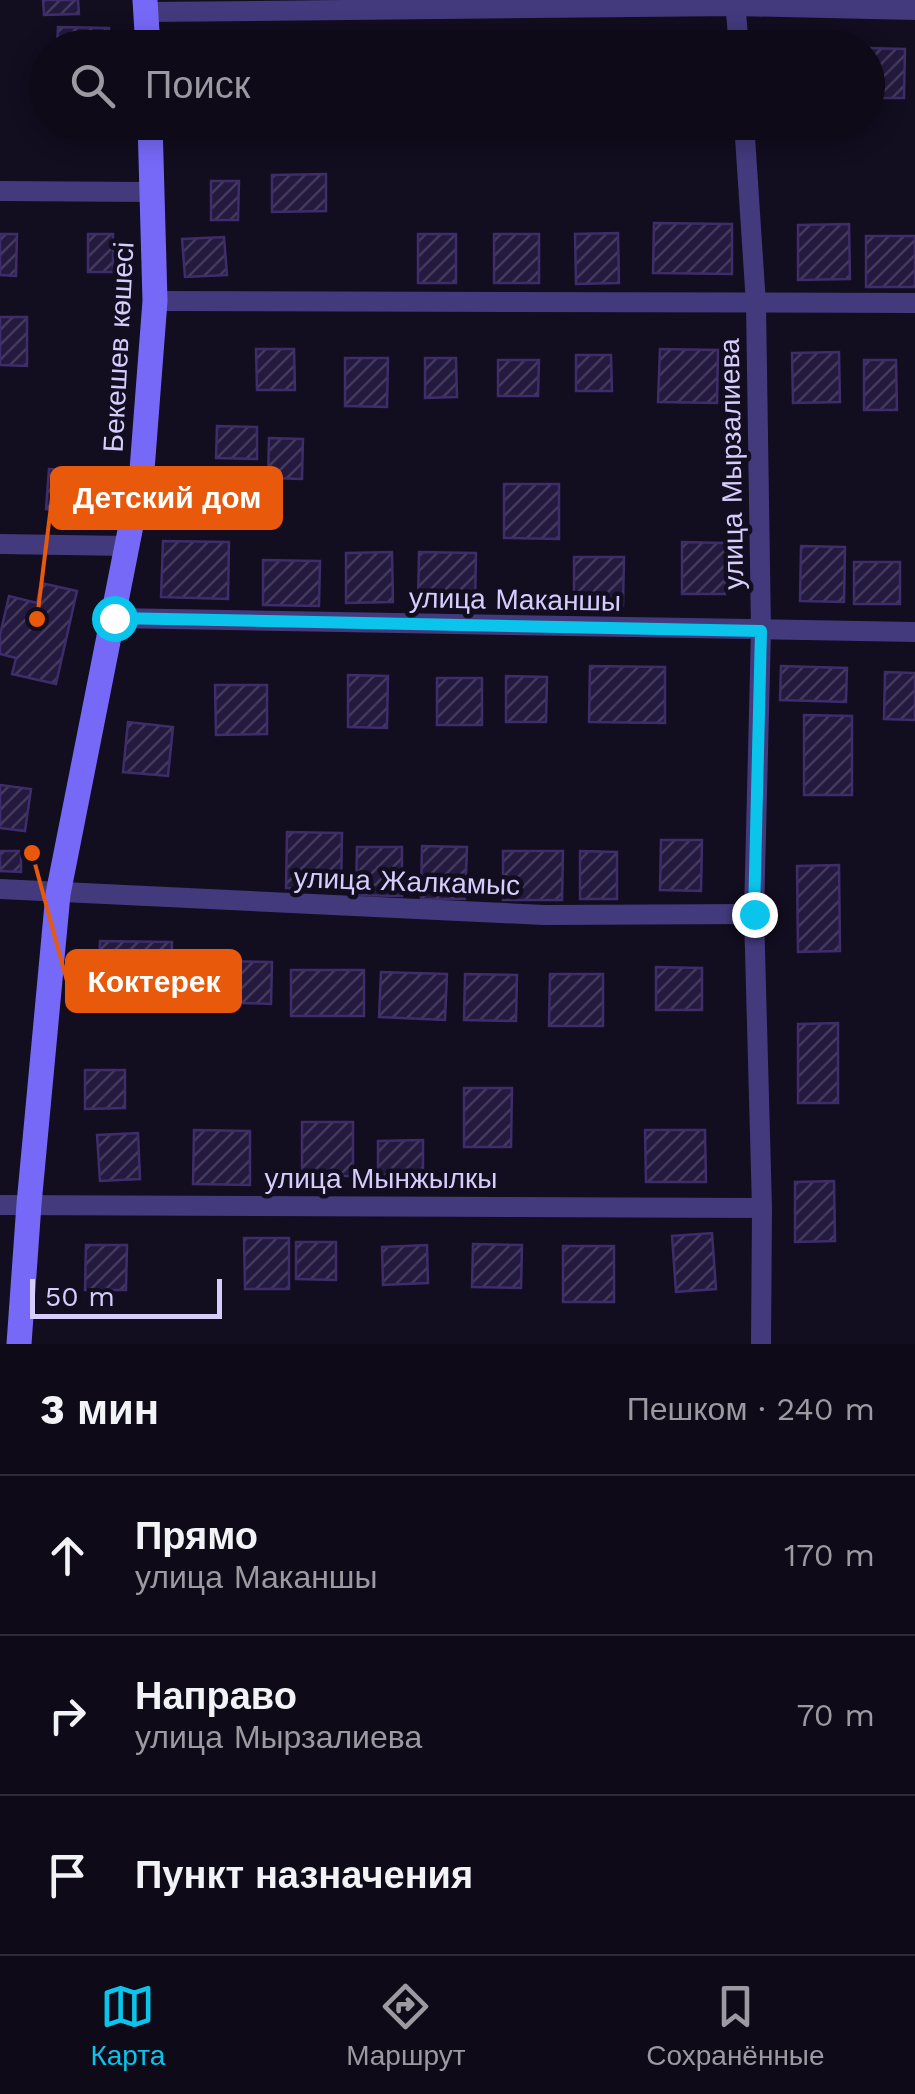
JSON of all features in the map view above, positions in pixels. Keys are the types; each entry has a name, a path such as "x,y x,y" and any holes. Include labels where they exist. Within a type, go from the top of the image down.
{"main road":[{"name":"Бекешев көшесі","path":"19,1344 28,1204 58,894 142,470 155,301 151,140"}],"street":[{"path":"146,6 736,3 915,10"},
{"path":"736,3 738,30"},
{"name":"улица Мырзалиева","path":"745,140 756,304 761,631 754,914 762,1208 761,1344"},
{"path":"0,192 152,192"},
{"path":"155,301 915,303"},
{"path":"0,544 128,546"},
{"name":"улица Маканшы","path":"114,618 915,632"},
{"name":"улица Жалкамыс","path":"0,889 544,915 754,914"},
{"name":"улица Мынжылкы","path":"0,1204 762,1208"}],"building":[{"path":"43,0 78,0 79,14 44,15"},
{"path":"58,27 109,28 109,30 58,30"},
{"path":"885,48 905,49 904,98 885,98"},
{"path":"326,174 326,211 272,212 272,175"},
{"path":"211,181 239,181 238,220 211,220"},
{"path":"654,223 732,224 732,274 653,273"},
{"path":"849,224 850,279 798,280 798,225"},
{"path":"618,233 619,283 576,284 575,234"},
{"path":"0,234 17,234 16,276 0,275"},
{"path":"88,234 113,234 113,272 88,272"},
{"path":"418,234 456,234 456,283 418,283"},
{"path":"494,234 539,234 539,283 494,283"},
{"path":"866,236 915,236 915,287 866,287"},
{"path":"224,237 227,275 185,277 182,239"},
{"path":"0,317 27,317 27,366 0,365"},
{"path":"256,349 294,349 295,390 257,390"},
{"path":"660,349 718,350 717,403 658,402"},
{"path":"839,352 840,402 793,403 792,353"},
{"path":"576,355 611,355 612,391 576,391"},
{"path":"345,358 388,358 387,407 345,406"},
{"path":"425,358 456,358 457,397 425,398"},
{"path":"498,360 539,360 538,396 498,396"},
{"path":"864,360 896,360 897,410 864,410"},
{"path":"217,426 257,427 257,459 216,458"},
{"path":"269,438 303,439 302,479 268,478"},
{"path":"49,469 96,472 93,512 46,509"},
{"path":"504,484 559,484 559,539 504,538"},
{"path":"163,541 229,542 228,599 161,597"},
{"path":"682,542 726,543 725,594 682,594"},
{"path":"801,546 845,547 844,602 800,601"},
{"path":"392,552 393,602 346,603 346,553"},
{"path":"419,552 476,553 475,605 418,604"},
{"path":"574,557 624,557 623,606 574,606"},
{"path":"263,560 320,561 319,606 263,605"},
{"path":"854,562 900,562 900,604 854,604"},
{"path":"41,583 77,591 56,684 12,674 16,658 0,654 9,596 37,603"},
{"path":"590,666 665,667 665,723 589,722"},
{"path":"781,666 847,668 846,702 780,700"},
{"path":"885,672 915,673 915,720 884,719"},
{"path":"348,675 388,676 387,728 348,727"},
{"path":"506,676 547,677 546,722 506,722"},
{"path":"437,678 482,678 482,725 437,725"},
{"path":"215,685 267,685 267,734 216,735"},
{"path":"804,715 852,716 852,795 804,795"},
{"path":"128,722 173,727 168,776 123,772"},
{"path":"0,785 31,789 25,831 0,828"},
{"path":"287,832 342,833 341,889 286,888"},
{"path":"661,840 702,840 701,891 660,890"},
{"path":"422,846 467,847 465,899 421,899"},
{"path":"357,847 402,847 402,896 356,895"},
{"path":"0,851 21,851 21,872 0,871"},
{"path":"503,851 563,851 562,900 503,900"},
{"path":"580,851 617,852 617,899 580,899"},
{"path":"839,865 840,951 798,952 797,866"},
{"path":"100,941 172,942 171,986 99,984"},
{"path":"218,961 272,962 271,1004 217,1002"},
{"path":"656,967 702,968 702,1010 656,1010"},
{"path":"291,970 364,970 364,1016 291,1016"},
{"path":"381,972 447,974 445,1020 379,1017"},
{"path":"465,974 517,975 516,1021 464,1020"},
{"path":"550,974 603,974 603,1026 549,1026"},
{"path":"838,1023 838,1103 798,1103 798,1024"},
{"path":"85,1070 125,1070 125,1108 85,1109"},
{"path":"464,1088 512,1088 511,1147 464,1147"},
{"path":"302,1122 353,1122 353,1176 302,1176"},
{"path":"194,1130 250,1131 250,1185 193,1184"},
{"path":"645,1130 705,1130 706,1182 646,1182"},
{"path":"138,1133 140,1179 100,1181 97,1135"},
{"path":"423,1140 423,1184 378,1184 378,1141"},
{"path":"834,1181 835,1241 795,1242 795,1182"},
{"path":"712,1233 716,1289 676,1292 672,1236"},
{"path":"244,1238 289,1238 289,1289 245,1289"},
{"path":"296,1242 336,1242 336,1280 296,1279"},
{"path":"473,1244 522,1245 521,1288 472,1287"},
{"path":"86,1245 127,1245 126,1290 85,1290"},
{"path":"427,1245 428,1283 383,1285 382,1247"},
{"path":"563,1246 614,1246 614,1302 563,1302"}],"place":[{"name":"Детский дом","path":"37,619"},
{"name":"Коктерек","path":"32,853"}],"route":[{"path":"114,618 761,631 754,914"}]}
